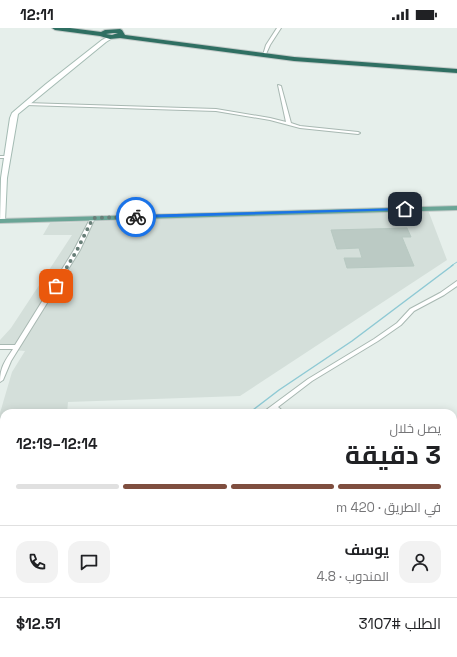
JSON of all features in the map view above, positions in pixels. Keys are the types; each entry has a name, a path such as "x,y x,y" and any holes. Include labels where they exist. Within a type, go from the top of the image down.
{"highway":[{"path":"55,28 113,33 274,57 457,70"},
{"path":"71,28 264,54 457,70"}],"main road":[{"path":"113,33 15,113 1,192 0,221 457,208"}],"street":[{"path":"264,54 279,28"},
{"path":"279,86 289,124"},
{"path":"26,104 216,110 241,113 300,127 358,133"},
{"path":"0,157 7,157"},
{"path":"0,380 8,361 77,250 93,218"},
{"path":"270,409 310,380 376,340 399,324 412,310 442,294 457,283"},
{"path":"0,347 17,347"}],"shaded area":[{"path":"428,210 447,260 240,396 68,402 67,409 1,409 12,372 25,351 0,349 0,340 11,328 72,235 43,235 50,223"}],"building":[{"path":"407,228 411,237 402,237 414,266 347,268 344,258 362,258 359,248 337,249 331,230"}],"waterway":[{"path":"451,266 457,262"},
{"path":"254,409 279,390 352,341 453,265"}],"way so far":[{"path":"56,286 77,250 93,218 136,217"}],"route":[{"path":"136,217 405,209"}]}
